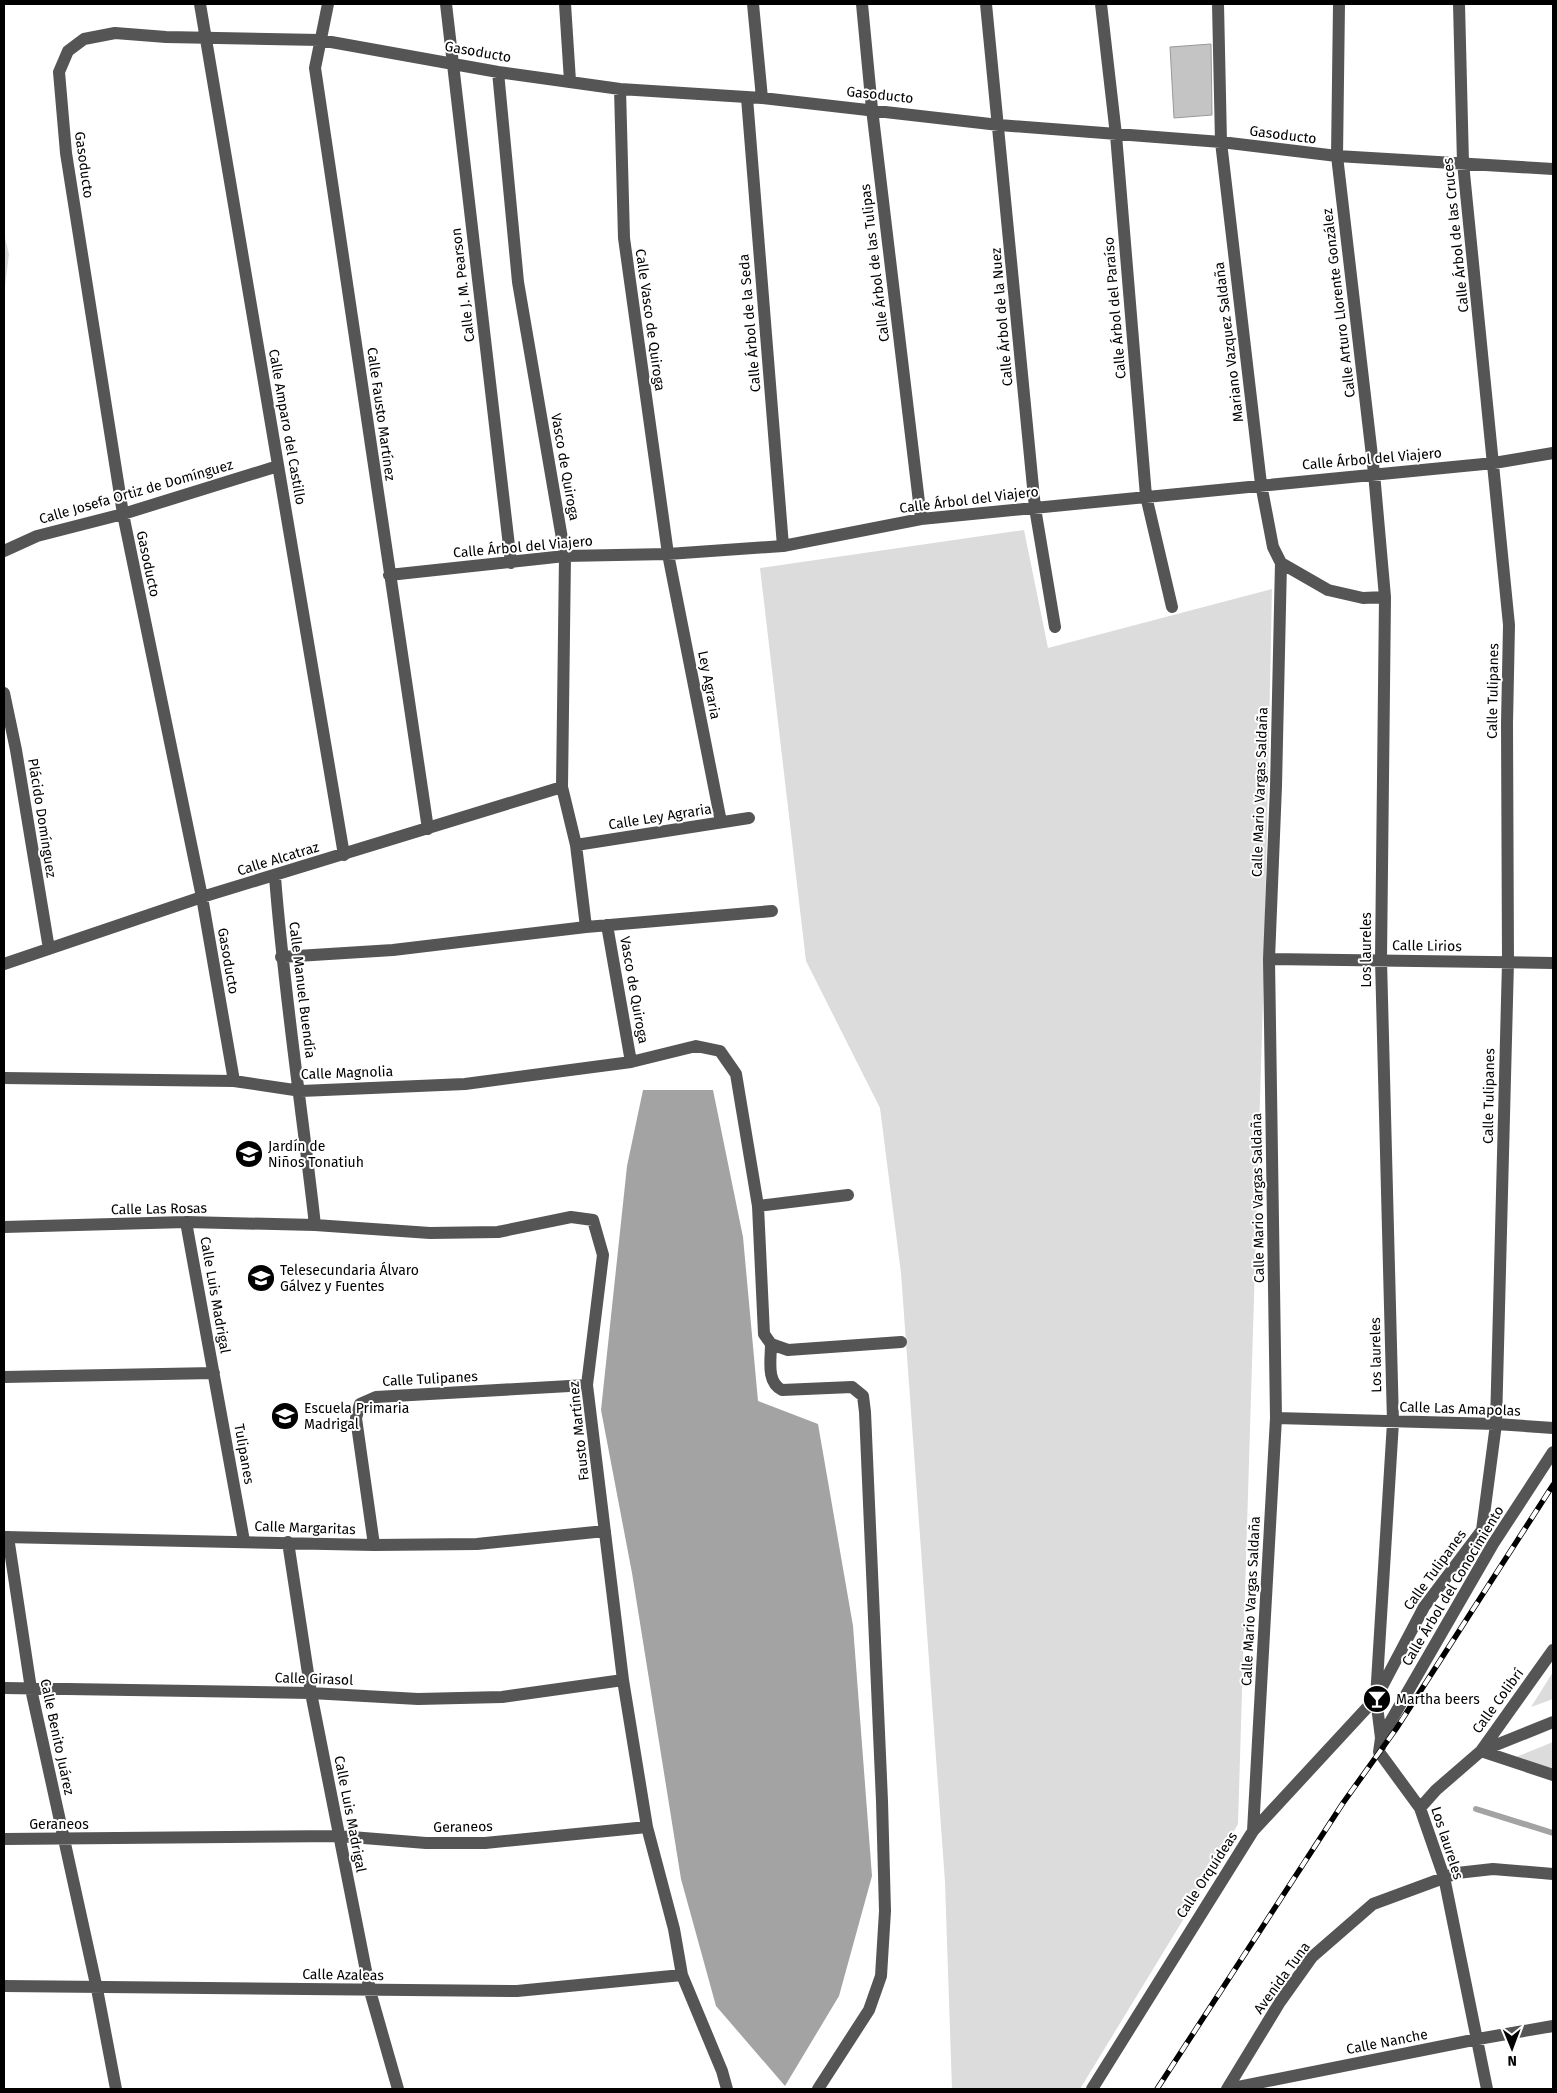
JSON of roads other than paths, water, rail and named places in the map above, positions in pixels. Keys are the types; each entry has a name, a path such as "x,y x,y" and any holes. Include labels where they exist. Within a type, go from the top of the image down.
{"street":[{"name":"Calle Amparo del Castillo","path":"200,4 344,855"},
{"name":"Calle Fausto Martínez","path":"328,4 315,68 428,829"},
{"name":"Calle J. M. Pearson","path":"446,4 511,563"},
{"path":"566,4 570,81"},
{"path":"753,4 762,98"},
{"name":"Calle Árbol de las Tulipas","path":"862,4 872,109 921,519"},
{"name":"Calle Árbol de la Nuez","path":"986,4 1035,508 1054,627"},
{"name":"Calle Árbol del Paraíso","path":"1101,4 1116,135 1146,496 1172,607"},
{"name":"Mariano Vazquez Saldaña","path":"1218,4 1221,142 1261,484 1274,547 1281,563"},
{"name":"Calle Arturo Llorente González","path":"1339,4 1337,156 1374,473 1385,597"},
{"name":"Calle Árbol de las Cruces","path":"1460,4 1463,163 1494,463"},
{"name":"Gasoducto","path":"234,1081 202,898 123,514 66,153 59,72 68,51 84,39 115,33 166,37 205,36 320,40 498,72 620,89 762,98 872,109 999,125 1221,142 1337,156 1553,170"},
{"name":"Vasco de Quiroga","path":"498,72 518,282 565,556 562,787 576,845 586,927"},
{"name":"Calle Vasco de Quiroga","path":"620,89 624,238 668,554"},
{"name":"Calle Árbol de la Seda","path":"747,98 783,546"},
{"name":"Calle Árbol del Viajero","path":"389,576 565,556 668,554 783,546 921,519 1261,484 1494,463 1553,453"},
{"name":"Calle Tulipanes","path":"1376,1698 1424,1607 1482,1530 1496,1424 1508,962 1507,723 1509,625 1494,463"},
{"name":"Calle Josefa Ortiz de Domínguez","path":"4,551 37,536 123,514 278,466"},
{"name":"Ley Agraria","path":"668,554 721,822"},
{"path":"1281,563 1328,590 1363,598 1385,597"},
{"name":"Calle Mario Vargas Saldaña","path":"1253,1831 1276,1418 1269,959 1276,786 1281,563"},
{"name":"Los laureles","path":"1385,597 1381,960 1393,1422 1376,1698 1381,1738 1379,1752 1420,1808 1444,1877 1487,2089"},
{"name":"Plácido Domínguez","path":"4,693 16,750 49,949"},
{"name":"Calle Alcatraz","path":"4,964 202,898 562,787"},
{"name":"Calle Ley Agraria","path":"576,845 749,818"},
{"name":"Calle Manuel Buendía","path":"275,877 281,957 300,1091 315,1225"},
{"path":"281,957 393,950 586,927 772,911"},
{"name":"Vasco de Quiroga","path":"606,925 631,1062"},
{"name":"Calle Lirios","path":"1269,959 1553,964"},
{"name":"Calle Magnolia","path":"4,1078 234,1081 300,1091 465,1084 631,1062 696,1046 720,1051 736,1074 758,1206 764,1334 771,1344 772,1378 775,1386 782,1390 852,1387 863,1396 865,1412 882,1801 885,1911 881,1976 869,2010 818,2089"},
{"path":"758,1206 848,1194"},
{"name":"Fausto Martínez","path":"315,1225 430,1233 498,1232 571,1217 593,1220 603,1256 586,1386 623,1680 648,1828"},
{"name":"Calle Las Rosas","path":"4,1227 186,1222 315,1225"},
{"name":"Calle Luis Madrigal","path":"186,1222 214,1373"},
{"path":"771,1344 788,1350 901,1342"},
{"path":"4,1377 214,1373"},
{"name":"Tulipanes","path":"214,1373 244,1541"},
{"name":"Calle Tulipanes","path":"374,1545 356,1418 360,1404 376,1397 586,1386"},
{"name":"Calle Las Amapolas","path":"1276,1418 1496,1424 1553,1428"},
{"name":"Calle Árbol del Conocimiento","path":"1381,1738 1493,1544 1553,1452"},
{"name":"Calle Margaritas","path":"6,1537 374,1545 477,1544 605,1531"},
{"name":"Calle Benito Juárez","path":"6,1537 31,1689 97,1988 116,2089"},
{"name":"Calle Luis Madrigal","path":"288,1542 311,1693 339,1836 370,1990 398,2089"},
{"name":"Calle Colibrí","path":"1420,1808 1436,1790 1481,1751 1553,1650"},
{"name":"Calle Girasol","path":"4,1688 311,1693 418,1699 502,1697 623,1680"},
{"name":"Calle Orquídeas","path":"1092,2089 1253,1831 1376,1698"},
{"path":"1481,1751 1553,1722"},
{"path":"1481,1751 1553,1774"},
{"path":"648,1828 674,1929 682,1975 722,2071 727,2089"},
{"name":"Geraneos","path":"4,1839 64,1840 339,1836 426,1843 485,1843 648,1828"},
{"name":"Avenida Tuna","path":"1228,2089 1280,2002 1312,1957 1373,1904 1458,1873 1493,1869 1553,1874"},
{"name":"Calle Azaleas","path":"4,1986 517,1991 682,1975"},
{"name":"Calle Nanche","path":"1228,2089 1478,2039 1553,2026"}],"waterway":[{"path":"1476,1809 1553,1833"}],"railway":[{"path":"1157,2089 1343,1803 1396,1729 1553,1485"}],"place":[{"name":"Jardín de Niños Tonatiuh","path":"249,1154"},
{"name":"Telesecundaria Álvaro Gálvez y Fuentes","path":"261,1278"},
{"name":"Escuela Primaria Madrigal","path":"285,1416"},
{"name":"Martha beers","path":"1377,1699"}]}
